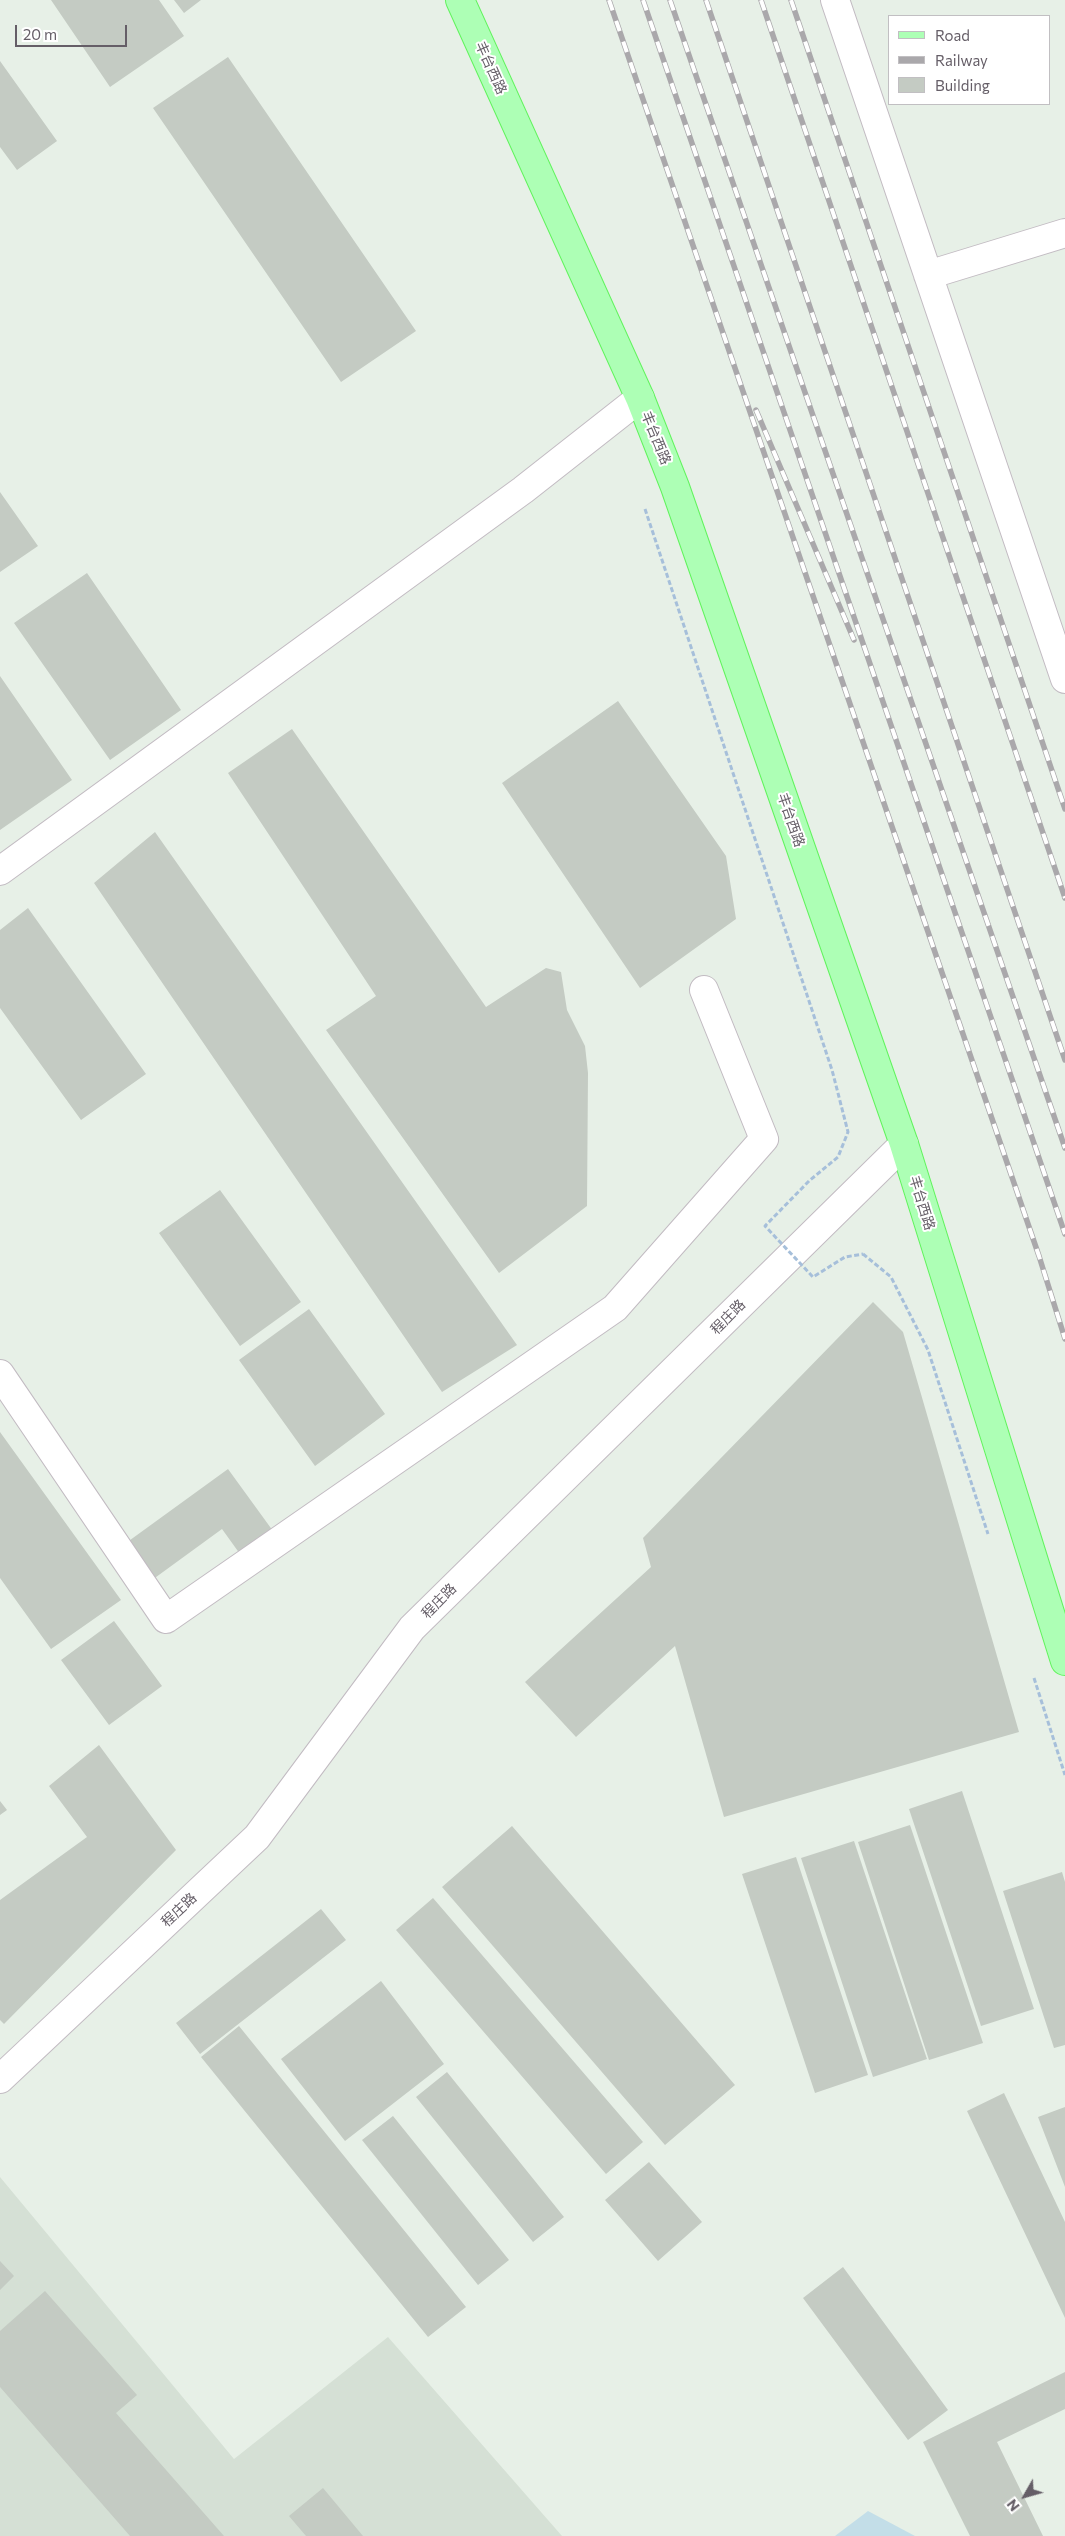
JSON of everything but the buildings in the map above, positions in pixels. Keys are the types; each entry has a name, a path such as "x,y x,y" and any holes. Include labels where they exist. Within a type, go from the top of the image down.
{"main road":[{"name":"丰台西路","path":"460,0 640,398 675,487 904,1144 1065,1661"}],"street":[{"path":"835,0 1065,679"},
{"path":"928,275 1065,233"},
{"path":"0,871 523,490 640,398"},
{"path":"0,1374 166,1619 615,1308 764,1139 704,990"},
{"name":"程庄路","path":"0,2079 257,1837 412,1628 904,1144"}],"path":[{"path":"645,506 645,515 832,1070 848,1132 838,1157 809,1181 765,1226 813,1277 845,1257 863,1254 891,1277 928,1350 988,1536"},
{"path":"1033,1675 1065,1775"}],"shaded area":[{"path":"0,2177 234,2459 388,2337 562,2536 0,2536"},
{"path":"868,2511 915,2536 835,2536"}],"railway":[{"path":"609,0 1039,1256 1065,1339"},
{"path":"643,0 1065,1234"},
{"path":"670,0 1065,1148"},
{"path":"706,0 1065,1060"},
{"path":"761,0 1065,898"},
{"path":"791,0 1065,809"},
{"path":"756,410 854,640"}]}
